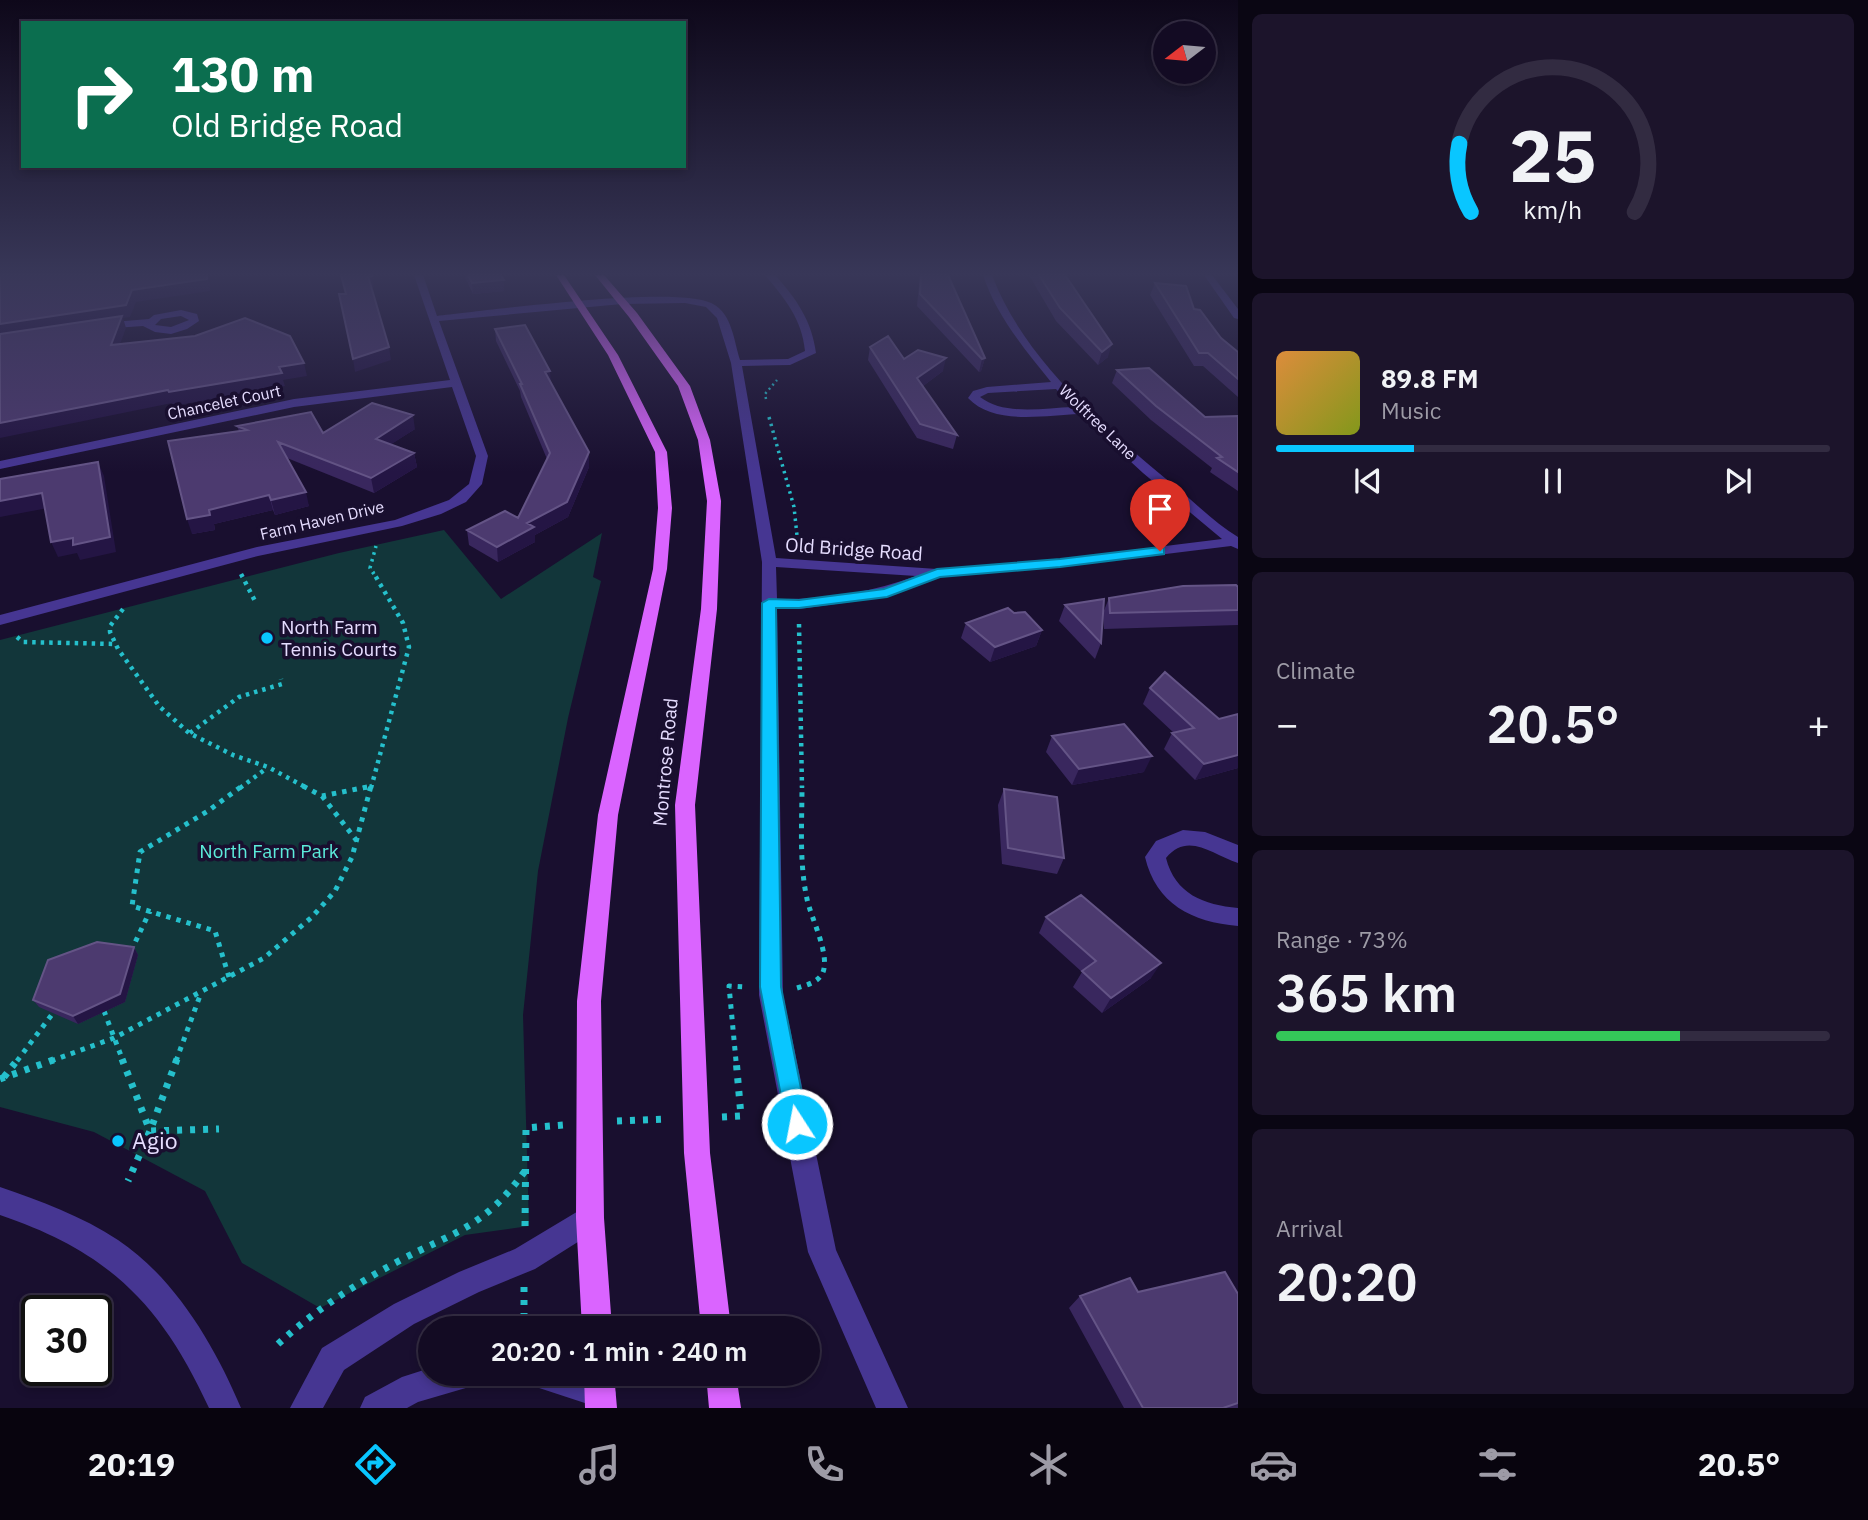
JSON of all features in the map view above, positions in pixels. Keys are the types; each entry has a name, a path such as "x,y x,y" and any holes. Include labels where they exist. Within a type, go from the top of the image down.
{"main road":[{"name":"Montrose Road","path":"596,1316 590,1218 589,1001 608,816 660,569 665,508 661,452 604,341"},
{"name":"Montrose Road","path":"651,341 684,386 704,440 714,501 709,609 685,805 695,1118 715,1316"},
{"path":"722,1386 725,1408"}],"street":[{"name":"Farm Haven Drive","path":"0,620 293,543 420,516 456,502 481,477 482,456 441,341"},
{"path":"729,341 736,363 769,562 771,995 822,1252 892,1408"},
{"path":"736,363 790,362 811,353 810,341"},
{"name":"Wolftree Lane","path":"1024,341 1082,410 1141,464 1237,543"},
{"name":"Chancelet Court","path":"0,465 294,403 456,383"},
{"path":"1059,385 987,390 977,393 974,398 980,405 1007,412 1082,410"},
{"name":"Old Bridge Road","path":"769,562 937,573 1060,563 1237,543"},
{"name":"Old Bridge Road","path":"769,603 799,604 887,593 937,573"},
{"path":"1238,855 1225,846 1201,838 1179,838 1163,844 1155,857 1157,874 1171,892 1204,912 1238,917"},
{"path":"0,1201 33,1212 109,1250 150,1287 186,1333 225,1408"},
{"path":"306,1408 333,1359 404,1314 525,1259 590,1218"},
{"path":"376,1408 420,1386"},
{"path":"580,1386 600,1392"}],"path":[{"path":"766,402 765,394 772,383 783,376"},
{"path":"767,410 794,506 798,541"},
{"path":"2,1078 114,1038 264,958 312,918 335,891 357,841 409,647 403,623 370,568 378,542"},
{"path":"241,573 255,601"},
{"path":"132,603 117,614 110,626 110,632 159,706 190,733 233,755 268,767 322,796 357,841"},
{"path":"797,988 812,984 822,973 825,958 807,899 801,852 803,748 799,621"},
{"path":"13,634 23,642 116,643"},
{"path":"190,733 239,697 282,684 281,679"},
{"path":"229,977 215,931 132,906 140,852 208,811 268,767"},
{"path":"322,796 372,786"},
{"path":"129,956 150,911"},
{"path":"525,1219 526,1128 589,1122 741,1116 729,986 734,986"},
{"path":"128,1181 150,1131 201,992"},
{"path":"104,1011 150,1131"},
{"path":"2,1078 53,1013"},
{"path":"150,1131 219,1129"},
{"path":"278,1343 302,1321 354,1288 414,1253 467,1229 489,1214 526,1170"}],"green space":[{"name":"North Farm Park","path":"444,530 501,599 602,533 593,577 601,581 568,718 538,871 523,1015 529,1226 465,1235 320,1308 242,1263 205,1191 94,1132 0,1107 0,640 339,553"}],"building":[{"path":"0,341 113,341 111,345 151,341 292,341 304,363 279,367 282,373 169,392 168,390 0,423"},
{"path":"349,341 387,341 389,347 353,359"},
{"path":"501,341 534,341 550,371 545,372 589,452 567,502 527,523 534,527 497,547 467,530 505,511 518,518 550,453"},
{"path":"880,341 891,341 904,359 918,350 946,358 917,378 957,435 920,424 870,347"},
{"path":"965,341 977,341 985,358 982,359"},
{"path":"1091,341 1110,341 1112,344 1102,352"},
{"path":"1191,341 1224,341 1238,352 1238,379 1208,353 1199,353"},
{"path":"1149,368 1205,417 1238,416 1238,472 1217,458 1222,457 1156,406 1117,370"},
{"path":"372,403 413,415 376,439 414,453 371,478 278,442 306,492 271,500 269,495 209,510 210,515 187,519 168,441 247,430 237,426 311,412 323,433"},
{"path":"98,462 110,537 73,545 73,538 51,542 42,493 0,501 0,479"},
{"path":"1236,585 1238,610 1110,613 1109,598 1183,586"},
{"path":"1104,599 1101,643 1065,605"},
{"path":"1008,608 1014,613 1025,612 1042,630 995,647 966,623"},
{"path":"1165,672 1219,719 1238,714 1238,755 1204,764 1172,733 1194,728 1150,688"},
{"path":"1124,724 1152,756 1079,769 1052,736"},
{"path":"1004,789 1057,797 1064,858 1008,848"},
{"path":"1081,895 1161,963 1111,998 1082,971 1096,961 1046,917"},
{"path":"97,942 134,947 120,994 73,1016 33,1000 48,960"},
{"path":"1225,1272 1238,1294 1238,1403 1223,1408 1143,1408 1080,1296 1130,1278 1138,1292"}],"place":[{"name":"North Farm Tennis Courts","path":"267,638"},
{"name":"Agio","path":"118,1141"}],"route":[{"path":"797,1124 771,995 769,603 799,604 887,593 937,573 1060,563 1160,551"}]}
